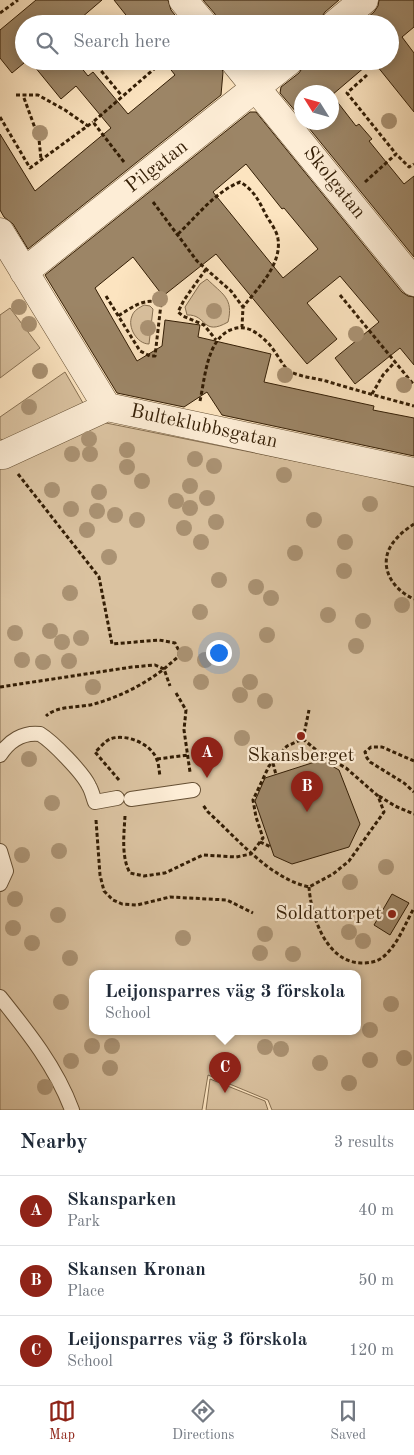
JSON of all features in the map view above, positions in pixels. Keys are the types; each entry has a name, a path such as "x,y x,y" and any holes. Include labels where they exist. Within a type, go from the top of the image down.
{"street":[{"path":"183,0 196,15"},
{"path":"346,15 364,0"},
{"name":"Skolgatan","path":"241,70 414,282"},
{"name":"Pilgatan","path":"24,272 278,70"},
{"path":"0,232 107,406"},
{"name":"Bulteklubbsgatan","path":"4,455 107,406 414,472"}],"lane":[{"path":"0,754 14,740 24,735 34,733 45,737 89,785 95,802 125,802 193,790"},
{"path":"0,851 6,872 0,884"},
{"path":"0,997 38,1044 48,1060 72,1110"}],"path":[{"path":"0,13 18,0"},
{"path":"100,70 122,96"},
{"path":"0,117 30,168 88,126 153,70"},
{"path":"367,75 347,93 409,168 414,164"},
{"path":"16,95 38,95 88,126"},
{"path":"24,98 39,139 41,159"},
{"path":"93,122 128,166"},
{"path":"359,187 396,154"},
{"path":"178,234 217,196 232,186 240,182 249,187 256,195 278,238 278,249 275,263 243,307 242,327"},
{"path":"149,197 197,261 231,291 243,307"},
{"path":"206,269 184,300 178,312 204,325 216,340"},
{"path":"106,296 118,316 140,351 150,356 155,356 161,304 146,302 118,316"},
{"path":"340,296 414,385"},
{"path":"206,374 211,351 216,340 231,329 249,328 270,345 288,371 414,406"},
{"path":"372,394 382,375 395,362"},
{"path":"4,455 100,577 112,644 159,640 175,643 179,656 140,685 121,694 95,704 59,710 49,714 37,726 34,733"},
{"path":"414,524 395,540 388,552 385,563 389,577 395,587 414,599"},
{"path":"0,687 155,665 164,669 170,686"},
{"path":"176,693 186,710 184,730 193,790 208,812 251,854 295,884 309,887 333,874 349,861 384,812 378,796"},
{"path":"303,739 309,710"},
{"path":"121,782 95,752 110,740 126,738 137,741 152,751 157,759 188,755"},
{"path":"125,802 125,856 126,865 130,873 144,876 165,872 203,856 236,857 251,854 263,838 253,800 269,766 287,746 303,739"},
{"path":"303,739 321,754 346,768 378,796 414,814"},
{"path":"414,761 382,747 371,747 365,752 366,758 370,762 404,783 414,792"},
{"path":"273,762 276,775"},
{"path":"95,802 100,874 104,891 114,900 122,904 137,905 170,897 227,900 253,913"},
{"path":"260,842 271,847"},
{"path":"309,887 310,898 323,936 337,953 352,962 372,963 385,956 414,908"}],"shaded area":[{"path":"207,279 222,293 228,302 228,322 220,326 209,326 198,318 187,315 185,307 200,284"},
{"path":"144,305 150,306 153,309 149,344 137,338 131,325 134,312"},
{"path":"10,308 40,348 0,378 0,315"},
{"path":"65,372 83,403 8,442 0,439 0,417"},
{"path":"96,421 355,473 414,487 414,1110 272,1110 268,1100 208,1075 202,1110 0,1110 0,461"},
{"path":"210,1079 265,1101 268,1110 206,1110"}],"building":[{"path":"36,0 102,0 84,15 18,15"},
{"path":"114,0 168,0 175,15 126,15"},
{"path":"203,0 339,0 323,15 215,14"},
{"path":"379,0 414,0 414,27 402,37 414,53 414,112 380,70 399,70 399,15 370,15 378,6"},
{"path":"15,18 16,70 12,73 0,58 0,30"},
{"path":"37,70 83,70 88,76 93,72 128,114 175,75 171,70 222,70 223,72 221,95 28,249 13,224 4,217 0,210 0,134 35,191 111,128 76,86 61,99"},
{"path":"301,70 361,70 339,89 339,85 294,85 294,110 280,93 281,87"},
{"path":"339,104 356,126 359,124 372,139 369,141 404,184 414,176 414,257 311,130 339,130"},
{"path":"250,112 256,112 402,292 414,297 414,365 400,348 355,384 335,358 379,322 340,276 307,303 337,339 307,364 216,254 163,296 133,257 95,288 137,361 162,346 165,320 200,325 198,337 271,354 264,382 374,406 373,410 414,418 414,456 222,415 207,392 184,407 117,393 45,275","holes":["246,164 282,209 284,208 318,249 283,278 213,192"]},
{"path":"321,760 339,770 360,824 349,847 292,864 274,856 255,801 265,778"},
{"name":"Soldattorpet","path":"392,894 409,903 390,935 374,925"}],"place":[{"name":"Skansberget","path":"301,736"},
{"name":"Skansparken","path":"207,778"},
{"name":"Skansen Kronan","path":"307,812"},
{"name":"Soldattorpet","path":"392,914"},
{"name":"Leijonsparres väg 3 förskola","path":"225,1093"}]}
